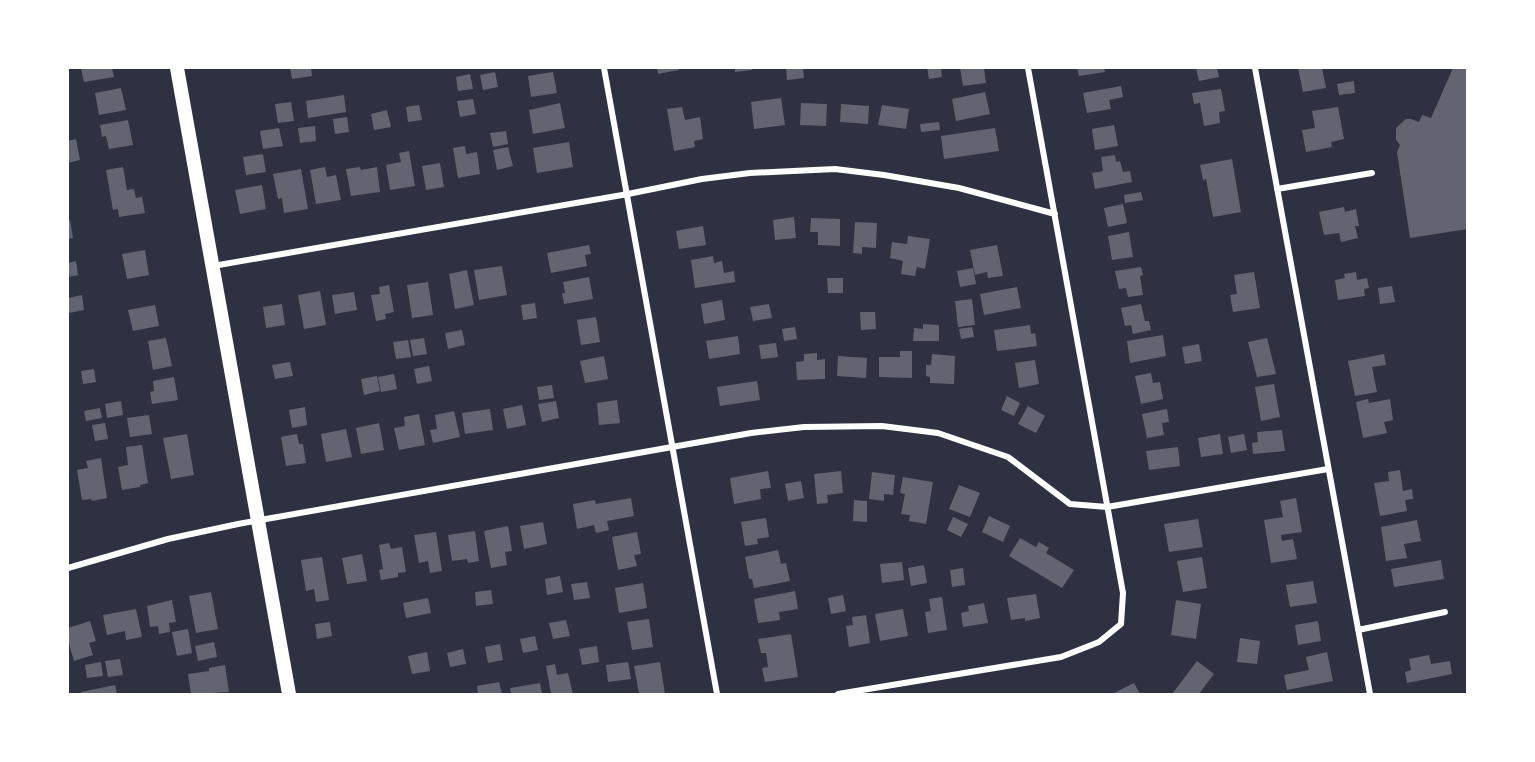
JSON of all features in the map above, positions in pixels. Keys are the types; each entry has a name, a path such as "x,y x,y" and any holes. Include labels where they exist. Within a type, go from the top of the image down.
{"main road":[{"path":"177,68 288,694"}],"street":[{"path":"604,68 717,694"},
{"path":"838,694 1061,657 1099,642 1121,624 1123,592 1028,68"},
{"path":"1255,68 1370,694"},
{"path":"212,266 628,194 702,179 738,175 835,170 884,175 959,188 1055,214"},
{"path":"1277,189 1372,173"},
{"path":"68,568 168,539 257,521 751,433 804,427 882,426 938,433 1008,457 1070,504 1107,507 1328,470"},
{"path":"1358,630 1445,612"}],"building":[{"path":"81,68 112,68 114,77 84,82"},
{"path":"290,68 311,68 312,76 292,79"},
{"path":"657,68 679,68 679,70 658,74"},
{"path":"735,68 752,68 752,70 735,72"},
{"path":"786,68 803,68 804,78 787,80"},
{"path":"927,68 941,68 942,77 929,79"},
{"path":"960,68 984,68 986,83 963,86"},
{"path":"1077,68 1104,68 1105,72 1079,76"},
{"path":"1196,68 1217,68 1219,77 1199,81"},
{"path":"1298,68 1322,68 1326,88 1303,92"},
{"path":"1453,68 1468,68 1468,229 1410,238 1397,152 1400,145 1396,140 1396,128 1406,119 1419,122 1422,115 1431,118"},
{"path":"495,72 498,87 483,90 480,75"},
{"path":"553,72 557,93 531,97 528,76"},
{"path":"470,74 473,89 458,91 456,77"},
{"path":"1354,81 1355,93 1339,95 1337,84"},
{"path":"1121,86 1123,97 1109,100 1111,109 1087,113 1083,93"},
{"path":"121,88 126,110 99,115 95,93"},
{"path":"1221,89 1225,111 1219,112 1220,123 1204,126 1200,103 1194,104 1192,93"},
{"path":"985,92 990,114 956,121 952,99"},
{"path":"344,95 346,112 308,118 306,101"},
{"path":"781,98 785,125 754,129 751,102"},
{"path":"473,99 476,114 460,117 457,101"},
{"path":"291,102 294,121 278,123 275,104"},
{"path":"560,103 565,128 533,134 529,110"},
{"path":"801,103 827,104 826,126 800,125"},
{"path":"841,104 869,106 868,124 840,122"},
{"path":"419,105 422,120 408,122 406,107"},
{"path":"882,105 909,109 906,129 878,125"},
{"path":"682,107 685,120 700,117 703,139 694,141 695,147 674,151 667,109"},
{"path":"1338,107 1344,139 1331,142 1332,147 1306,152 1302,130 1315,128 1312,111"},
{"path":"387,110 391,127 374,130 371,114"},
{"path":"347,117 349,132 335,134 333,119"},
{"path":"128,120 133,145 109,149 106,136 102,137 100,125"},
{"path":"939,122 940,130 921,132 920,124"},
{"path":"1114,125 1118,146 1095,150 1092,129"},
{"path":"315,126 316,141 300,143 298,128"},
{"path":"279,128 283,146 263,149 260,131"},
{"path":"995,128 999,151 944,159 941,136"},
{"path":"506,131 508,144 493,147 490,133"},
{"path":"76,139 80,160 68,163 68,141"},
{"path":"569,142 573,167 537,173 533,148"},
{"path":"465,146 466,154 477,152 480,174 458,178 453,148"},
{"path":"508,147 513,166 497,170 493,150"},
{"path":"409,151 415,186 390,190 386,165 401,162 399,153"},
{"path":"263,154 266,172 246,175 243,157"},
{"path":"1115,155 1116,162 1120,161 1123,172 1130,171 1132,182 1095,189 1092,173 1103,171 1101,157"},
{"path":"1232,159 1241,212 1213,217 1206,179 1203,180 1200,165"},
{"path":"440,163 444,187 426,190 422,166"},
{"path":"123,167 127,190 134,189 136,198 142,197 145,213 119,217 118,209 113,210 106,170"},
{"path":"325,167 327,177 336,175 341,200 316,204 310,170"},
{"path":"360,167 361,170 377,167 380,192 351,196 346,169"},
{"path":"301,169 308,209 284,213 282,198 278,199 273,174"},
{"path":"262,185 266,209 240,214 235,190"},
{"path":"1141,192 1143,200 1125,203 1124,195"},
{"path":"1123,204 1127,223 1108,227 1104,208"},
{"path":"1344,207 1345,212 1356,209 1359,226 1355,226 1358,238 1341,242 1339,233 1324,235 1319,212"},
{"path":"794,217 796,238 775,240 773,220"},
{"path":"811,218 840,219 840,246 818,245 818,232 810,232"},
{"path":"70,220 73,238 68,239 68,221"},
{"path":"855,222 877,223 876,248 862,247 862,254 853,253"},
{"path":"703,226 706,245 679,249 676,231"},
{"path":"1129,232 1133,257 1112,260 1108,236"},
{"path":"908,236 930,239 925,269 917,267 915,276 901,274 903,261 890,258 892,242 907,244"},
{"path":"589,245 591,254 585,255 587,266 551,273 547,253"},
{"path":"997,245 1003,276 988,278 987,272 975,275 970,250"},
{"path":"145,250 149,275 127,279 122,254"},
{"path":"713,256 714,263 722,261 724,273 734,271 735,282 695,288 691,260"},
{"path":"76,261 78,275 68,277 68,263"},
{"path":"502,266 507,295 479,300 474,270"},
{"path":"1141,267 1143,295 1128,297 1126,288 1119,289 1115,271"},
{"path":"973,268 976,284 960,287 957,271"},
{"path":"467,270 474,305 455,309 449,274"},
{"path":"1254,272 1260,308 1233,312 1230,295 1237,294 1234,275"},
{"path":"1356,272 1357,280 1367,278 1369,288 1364,289 1365,296 1338,300 1335,280 1345,278 1344,274"},
{"path":"589,277 593,299 564,304 563,282"},
{"path":"827,278 843,278 843,293 828,293"},
{"path":"428,282 433,315 412,318 407,285"},
{"path":"389,285 394,312 385,314 386,319 376,321 371,295 380,294 379,287"},
{"path":"1392,286 1395,302 1380,304 1378,288"},
{"path":"1017,287 1021,308 984,315 980,294"},
{"path":"320,291 326,325 304,329 298,295"},
{"path":"354,292 357,310 335,314 332,295"},
{"path":"82,295 84,310 69,313 68,298"},
{"path":"972,299 975,325 958,327 955,301"},
{"path":"722,300 725,320 704,324 701,304"},
{"path":"535,303 537,318 523,320 521,305"},
{"path":"282,304 285,325 266,328 263,307"},
{"path":"769,304 772,318 753,321 750,307"},
{"path":"1141,304 1145,321 1149,321 1151,330 1133,334 1131,325 1125,326 1121,308"},
{"path":"155,305 159,326 133,331 128,310"},
{"path":"860,312 875,312 876,329 861,330"},
{"path":"596,317 600,342 581,345 577,320"},
{"path":"923,324 939,325 939,341 913,341 914,328 923,329"},
{"path":"1030,325 1031,334 1035,333 1037,346 997,351 994,330"},
{"path":"795,327 797,339 784,341 782,329"},
{"path":"972,327 974,337 961,339 959,329"},
{"path":"462,330 465,345 448,349 445,333"},
{"path":"1163,335 1166,356 1130,363 1127,341"},
{"path":"738,336 740,354 709,359 706,341"},
{"path":"166,338 172,366 153,370 148,341"},
{"path":"424,338 427,354 413,356 410,340"},
{"path":"1267,338 1276,374 1257,377 1248,342"},
{"path":"408,340 411,357 396,359 393,342"},
{"path":"776,343 778,357 761,359 759,345"},
{"path":"1199,344 1202,361 1185,364 1182,347"},
{"path":"900,351 912,351 912,378 879,377 879,357 900,357"},
{"path":"817,353 817,360 825,359 825,379 797,380 796,362 804,361 804,354"},
{"path":"932,354 955,356 954,384 930,383 930,377 926,376 926,365 931,365"},
{"path":"1384,354 1386,365 1372,367 1377,392 1355,396 1348,361"},
{"path":"604,356 608,379 585,383 580,361"},
{"path":"838,356 867,358 866,378 837,376"},
{"path":"1035,360 1039,384 1019,388 1015,363"},
{"path":"290,362 293,376 275,379 272,365"},
{"path":"429,366 432,381 417,384 414,369"},
{"path":"94,369 96,382 83,384 81,371"},
{"path":"1151,373 1153,383 1160,382 1163,399 1141,404 1135,376"},
{"path":"394,374 397,389 381,392 378,377"},
{"path":"377,376 380,391 364,395 361,379"},
{"path":"174,377 178,400 152,404 150,392 154,391 153,381"},
{"path":"757,381 760,400 720,406 717,387"},
{"path":"1274,384 1280,417 1261,421 1255,387"},
{"path":"552,385 554,398 539,400 537,387"},
{"path":"1007,396 1020,403 1014,416 1001,410"},
{"path":"1368,399 1369,403 1390,399 1393,420 1384,422 1387,433 1363,438 1356,402"},
{"path":"617,400 620,423 599,425 597,403"},
{"path":"121,401 123,415 107,418 105,404"},
{"path":"556,401 559,418 542,422 538,404"},
{"path":"522,405 526,425 507,429 503,409"},
{"path":"1028,406 1045,416 1036,433 1018,424"},
{"path":"305,407 307,425 292,428 289,410"},
{"path":"100,408 102,418 86,421 84,411"},
{"path":"490,409 493,430 465,434 462,413"},
{"path":"1167,409 1169,422 1162,423 1164,435 1147,438 1142,414"},
{"path":"454,411 460,437 433,443 430,430 437,429 435,415"},
{"path":"419,414 425,445 399,450 394,428 405,426 404,417"},
{"path":"149,415 152,434 130,437 127,418"},
{"path":"105,423 108,439 95,441 92,425"},
{"path":"379,423 384,450 361,454 356,428"},
{"path":"346,429 352,457 326,462 321,434"},
{"path":"1282,430 1285,451 1253,454 1252,443 1258,442 1257,432"},
{"path":"187,434 194,475 171,479 163,438"},
{"path":"297,434 299,444 303,444 306,463 286,466 281,437"},
{"path":"1220,434 1223,454 1201,457 1198,438"},
{"path":"1244,434 1247,450 1231,453 1228,437"},
{"path":"142,445 148,483 122,490 118,467 128,465 126,447"},
{"path":"1178,447 1180,466 1149,470 1146,451"},
{"path":"101,458 107,498 82,500 77,470 88,468 86,461"},
{"path":"1400,470 1403,491 1412,489 1413,499 1405,500 1407,511 1380,516 1374,483 1389,481 1388,472"},
{"path":"768,471 771,488 760,489 761,499 734,504 730,478"},
{"path":"841,471 843,493 827,495 828,503 817,504 814,474"},
{"path":"872,472 895,475 893,495 884,494 884,501 869,499"},
{"path":"903,477 933,482 926,524 909,521 910,515 901,514 905,494 900,493"},
{"path":"801,481 804,498 788,501 785,484"},
{"path":"959,485 980,493 970,517 949,509"},
{"path":"631,498 634,516 607,521 609,530 596,533 594,525 577,529 573,504 595,500 596,504"},
{"path":"1296,498 1302,532 1281,535 1282,541 1293,539 1297,559 1271,563 1264,520 1283,517 1280,501"},
{"path":"854,500 867,501 867,522 853,521"},
{"path":"989,516 1010,526 1003,542 982,532"},
{"path":"953,517 968,524 961,537 947,530"},
{"path":"766,518 769,537 757,539 758,544 745,546 741,522"},
{"path":"1198,519 1203,547 1169,552 1164,524"},
{"path":"1417,520 1421,541 1404,544 1407,558 1386,561 1381,527"},
{"path":"543,522 547,544 524,549 520,526"},
{"path":"508,526 512,551 505,552 507,565 491,568 484,531"},
{"path":"475,531 479,561 468,563 467,559 452,561 448,535"},
{"path":"436,532 442,571 430,573 428,561 419,563 414,535"},
{"path":"637,532 641,554 634,555 637,566 618,570 612,537"},
{"path":"1020,538 1036,547 1039,542 1049,548 1046,553 1074,570 1062,588 1009,556"},
{"path":"389,543 391,549 402,547 406,572 398,573 398,577 381,580 379,570 383,569 379,545"},
{"path":"778,550 781,564 786,563 790,581 754,588 752,579 749,579 745,557"},
{"path":"362,554 367,581 347,584 342,558"},
{"path":"322,557 329,600 316,602 314,589 306,591 301,560"},
{"path":"1202,557 1207,588 1183,592 1177,561"},
{"path":"1441,560 1444,579 1394,587 1391,569"},
{"path":"902,562 904,580 882,583 880,564"},
{"path":"924,565 927,583 911,586 908,568"},
{"path":"963,568 965,585 952,587 950,570"},
{"path":"560,576 563,592 547,595 545,579"},
{"path":"1313,581 1317,603 1290,607 1286,585"},
{"path":"587,582 590,598 574,600 571,584"},
{"path":"643,583 647,608 619,613 615,588"},
{"path":"491,590 493,604 476,606 475,592"},
{"path":"795,591 798,609 779,612 780,620 758,623 754,599"},
{"path":"211,592 218,629 196,633 189,596"},
{"path":"1036,594 1040,618 1025,621 1025,618 1011,620 1007,598"},
{"path":"843,595 846,611 831,614 828,598"},
{"path":"942,597 947,630 928,633 925,612 931,611 929,599"},
{"path":"428,598 431,613 406,618 403,603"},
{"path":"172,600 176,622 169,623 170,632 159,634 158,626 150,627 147,606"},
{"path":"1176,600 1201,604 1196,639 1171,635"},
{"path":"984,603 988,623 963,627 961,613 969,611 968,606"},
{"path":"136,609 142,637 126,640 125,631 107,635 103,615"},
{"path":"903,609 908,636 880,641 875,614"},
{"path":"866,615 870,643 849,647 846,626 853,625 852,617"},
{"path":"649,619 653,647 632,650 627,622"},
{"path":"566,620 570,636 553,639 549,623"},
{"path":"90,621 96,641 89,643 93,655 74,661 68,641 68,628"},
{"path":"1318,621 1321,641 1298,645 1295,625"},
{"path":"330,622 332,636 317,639 315,624"},
{"path":"188,629 192,653 177,656 172,632"},
{"path":"791,634 798,677 765,682 762,668 768,667 766,653 761,653 758,639"},
{"path":"535,636 538,650 523,653 520,639"},
{"path":"1240,638 1260,641 1257,664 1237,662"},
{"path":"214,642 217,657 198,661 195,646"},
{"path":"500,644 503,660 488,663 485,647"},
{"path":"597,646 599,662 582,665 579,649"},
{"path":"463,649 466,664 450,667 447,653"},
{"path":"427,652 430,671 412,674 408,656"},
{"path":"1327,652 1333,681 1287,690 1284,675 1309,670 1306,657"},
{"path":"1429,655 1431,664 1450,661 1452,674 1407,683 1405,672 1411,670 1409,659"},
{"path":"120,659 123,675 108,677 105,661"},
{"path":"1197,661 1214,674 1199,694 1172,694"},
{"path":"101,662 103,676 87,678 85,665"},
{"path":"628,662 631,679 608,682 606,665"},
{"path":"660,662 665,694 639,694 634,666"},
{"path":"555,664 557,675 568,673 573,694 551,694 546,666"},
{"path":"225,665 229,692 191,694 188,674 209,671 209,668"},
{"path":"499,682 502,694 478,694 477,686"},
{"path":"540,683 542,694 511,694 510,688"},
{"path":"1134,683 1140,694 1112,694"},
{"path":"115,685 117,694 81,694 81,692"}]}
